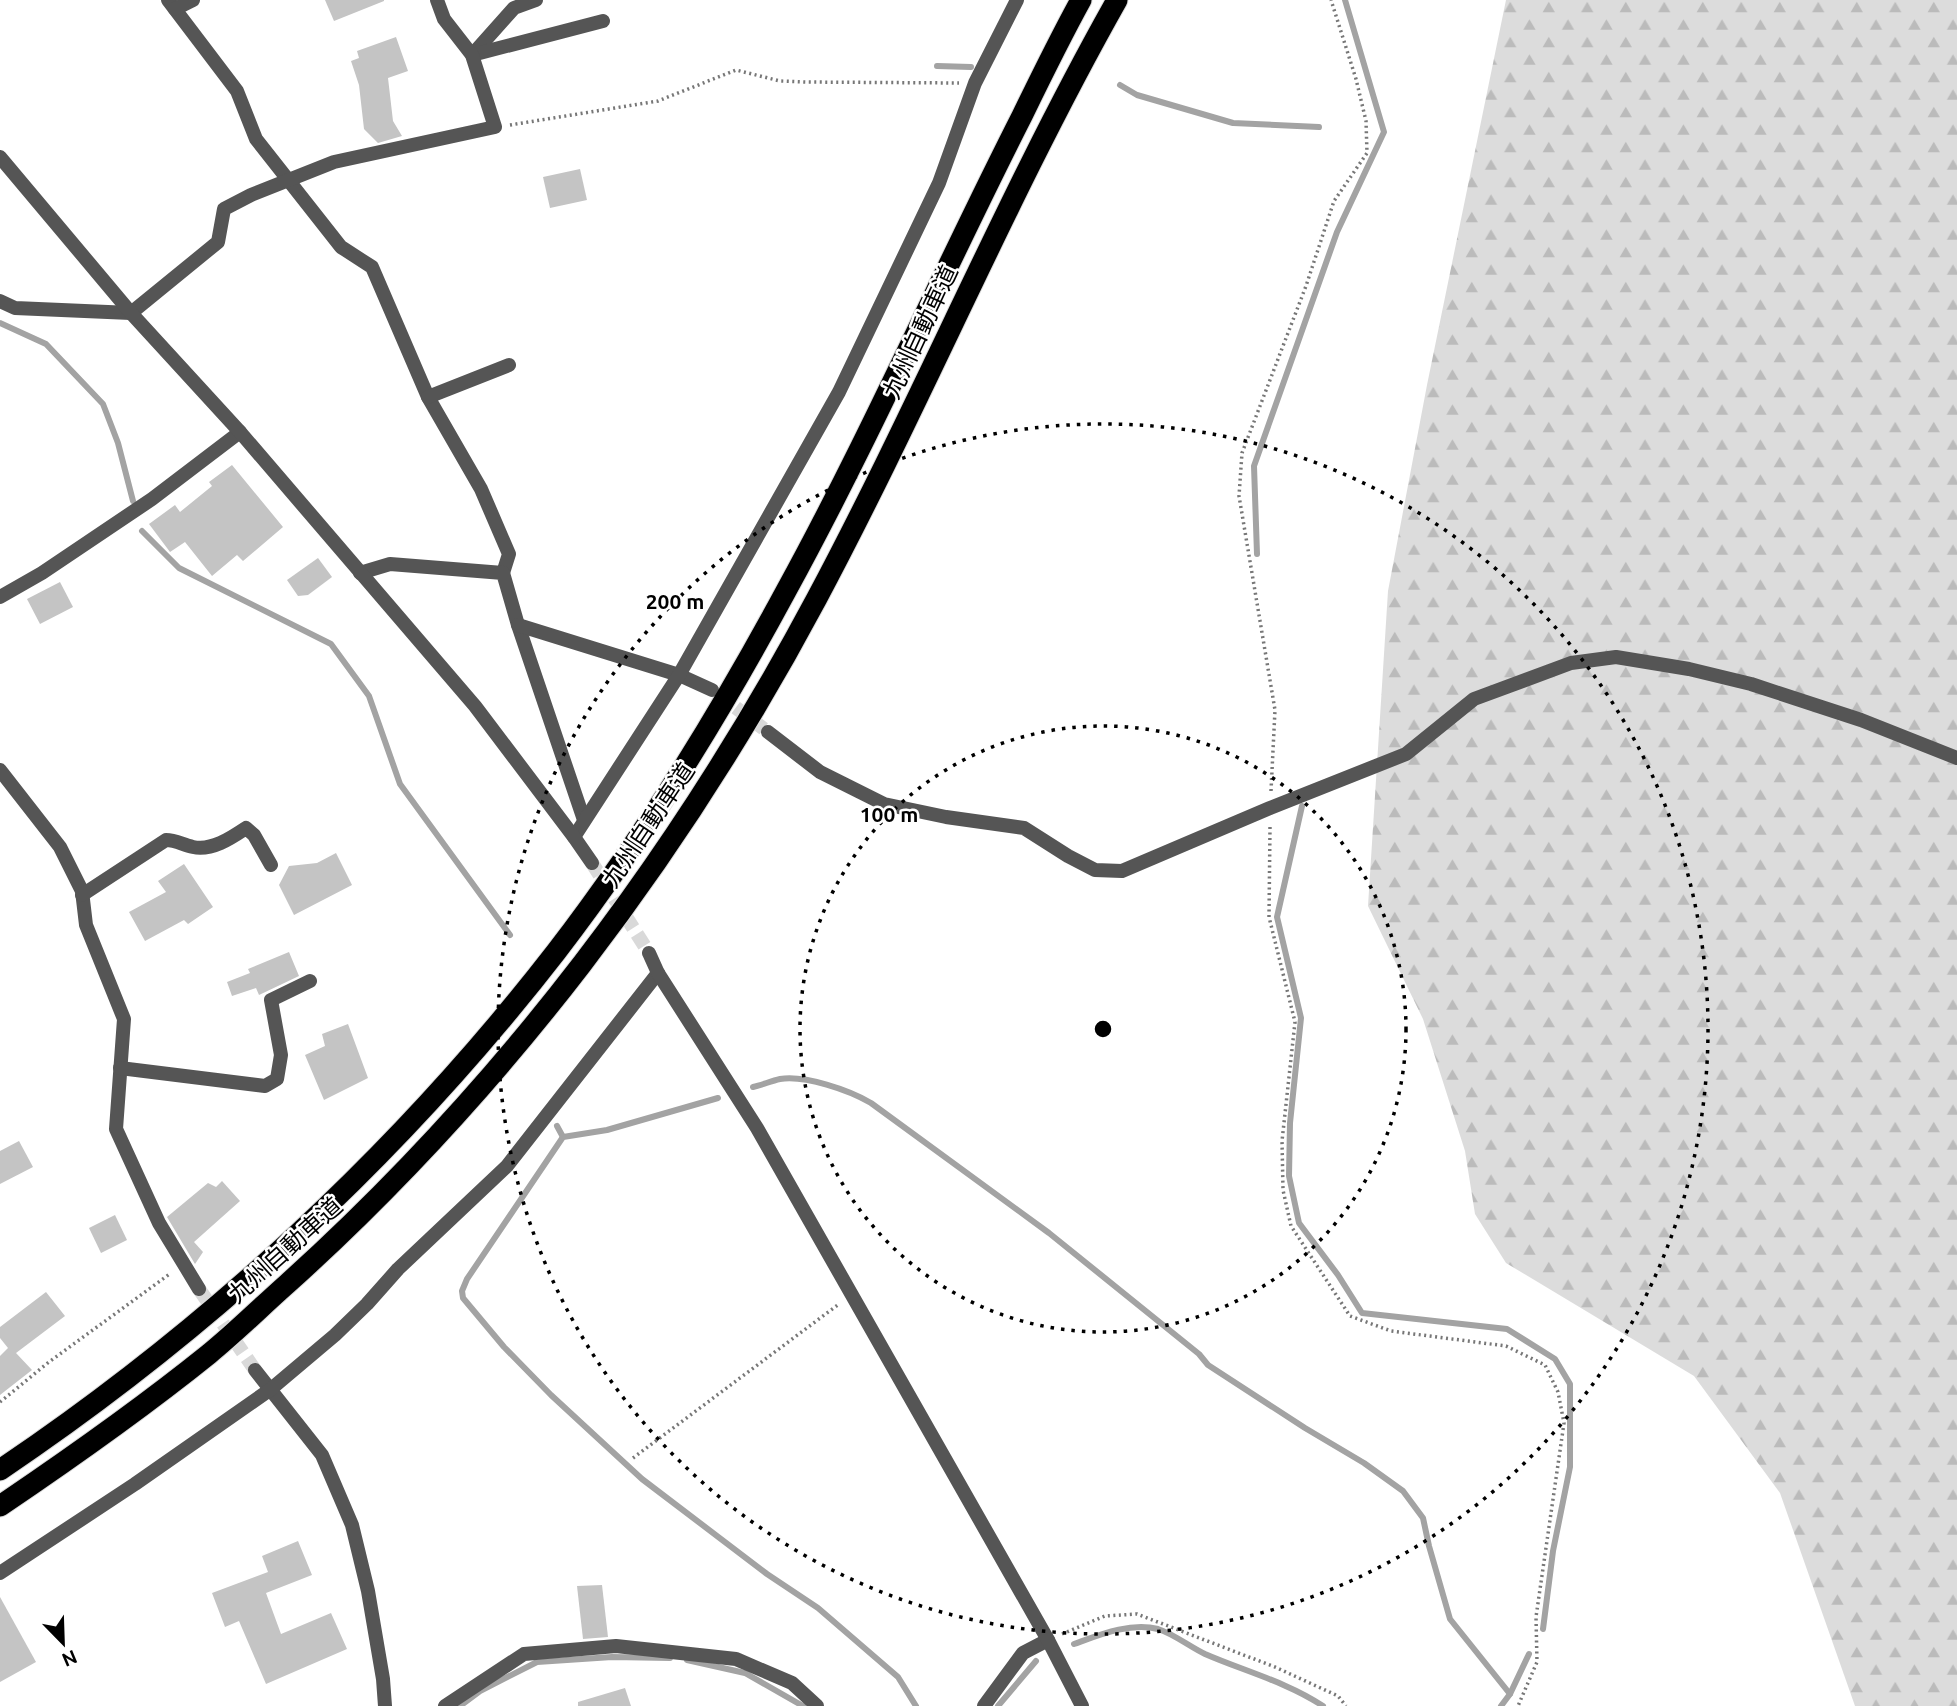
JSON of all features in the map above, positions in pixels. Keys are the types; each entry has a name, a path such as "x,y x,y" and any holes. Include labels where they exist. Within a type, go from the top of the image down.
{"highway":[{"name":"九州自動車道","path":"0,1470 61,1429 193,1326 334,1201 446,1085 556,952 634,844 704,735 788,588 1081,0"},
{"name":"九州自動車道","path":"0,1506 79,1453 211,1353 354,1224 467,1106 579,970 657,862 736,741 815,602 882,473 1016,190 1117,0"}],"street":[{"path":"193,0 171,5 237,91 256,139 341,247 372,267 428,397 486,500 509,554 503,573 584,820"},
{"path":"0,301 15,308 131,313 218,242 224,209 251,195 334,162 495,127 472,55 444,19 437,0"},
{"path":"472,55 514,8 536,0"},
{"path":"574,837 679,675 839,392 939,183 975,83 1017,0"},
{"path":"472,55 603,20"},
{"path":"0,158 131,313 240,432 475,706 592,863"},
{"path":"428,397 509,365"},
{"path":"0,597 42,573 152,499 240,432"},
{"path":"360,573 390,564 503,573"},
{"path":"518,625 679,675 712,690"},
{"path":"768,732 820,772 884,804 946,817 1024,828 1095,870 1122,871 1406,754 1474,699 1572,663 1616,657 1689,669 1751,684 1861,720 1957,758"},
{"path":"0,770 60,847 82,895 86,925 124,1018 116,1129 159,1223 199,1289"},
{"path":"82,895 166,840 176,840 195,847 210,846 231,839 246,828 254,835 271,865"},
{"path":"649,953 658,973 757,1128 1048,1640 1082,1706"},
{"path":"0,1573 135,1484 271,1389 335,1335 398,1269 508,1166 658,973"},
{"path":"120,1068 265,1086 277,1079 281,1055 271,1000 310,981"},
{"path":"255,1370 322,1455 352,1525 368,1591 385,1706"},
{"path":"984,1706 1023,1653 1048,1640"},
{"path":"445,1706 524,1654 616,1646 736,1659 792,1683 817,1706"}],"path":[{"path":"1331,0 1364,110 1367,153 1334,201 1306,285 1242,453 1239,496 1275,710 1270,808 1269,917 1295,1022 1282,1141 1283,1190 1292,1226 1350,1317 1391,1331 1506,1346 1545,1364 1558,1392 1564,1423 1536,1617 1537,1662 1518,1706"},
{"path":"495,127 658,101 736,70 780,81 975,83"},
{"path":"0,1402 49,1362 185,1263"},
{"path":"633,1458 852,1294"},
{"path":"1048,1640 1105,1616 1137,1614 1275,1667 1338,1696 1346,1706"}],"green space":[{"path":"1506,0 1957,0 1957,1706 1855,1706 1780,1493 1694,1376 1506,1263 1475,1214 1465,1151 1423,1019 1368,906 1388,591"}],"building":[{"path":"325,0 384,0 384,1 334,21"},
{"path":"396,37 408,71 388,78 393,121 402,136 378,143 364,129 359,85 351,61 359,58 357,51"},
{"path":"580,169 587,200 550,208 543,177"},
{"path":"232,465 283,527 243,561 237,555 212,576 185,542 170,552 149,524 175,505 180,512 212,486 209,482"},
{"path":"318,558 332,577 308,595 298,596 287,580"},
{"path":"60,582 73,607 40,624 27,599"},
{"path":"336,853 352,885 294,915 279,885 289,866 317,863"},
{"path":"184,864 213,907 188,924 184,920 145,941 129,912 166,892 158,881"},
{"path":"289,952 299,976 259,995 256,988 232,996 227,982 250,973 248,969"},
{"path":"348,1024 368,1078 324,1100 305,1055 325,1046 322,1034"},
{"path":"19,1141 33,1167 0,1184 0,1151"},
{"path":"222,1181 240,1201 194,1242 203,1252 195,1264 167,1217 208,1183 216,1187"},
{"path":"115,1215 127,1240 101,1253 89,1228"},
{"path":"46,1292 65,1316 16,1353 32,1370 0,1395 0,1356 8,1348 0,1338 0,1327"},
{"path":"298,1541 312,1575 266,1593 281,1634 331,1613 347,1649 266,1684 239,1621 225,1627 212,1593 268,1572 262,1556"},
{"path":"602,1585 608,1637 583,1639 577,1586"},
{"path":"0,1597 36,1662 0,1682"},
{"path":"625,1688 631,1706 578,1706 578,1702"}],"waterway":[{"path":"1257,554 1254,466 1337,232 1384,132 1345,0"},
{"path":"937,66 971,67"},
{"path":"1120,85 1137,95 1233,123 1319,127"},
{"path":"0,323 46,344 103,404 118,443 133,501"},
{"path":"142,531 179,568 331,644 369,696 400,784 510,935"},
{"path":"1302,806 1277,917 1301,1018 1290,1123 1289,1176 1299,1223 1338,1275 1362,1313 1507,1329 1555,1359 1570,1384 1570,1467 1553,1551 1543,1629"},
{"path":"753,1087 780,1079 802,1079 851,1093 871,1103 1049,1233 1199,1354 1208,1365 1364,1463 1403,1491 1423,1518 1450,1619 1510,1694"},
{"path":"718,1098 607,1130 563,1137 467,1279 462,1291 463,1298 504,1347 551,1395 642,1479 767,1574 818,1608 898,1677 916,1706"},
{"path":"557,1126 563,1137"},
{"path":"1074,1644 1126,1628 1158,1629 1205,1654 1280,1683 1323,1706"},
{"path":"1501,1706 1510,1694 1529,1654"},
{"path":"460,1706 480,1691 537,1662 612,1657 670,1658"},
{"path":"687,1660 745,1673 803,1706"},
{"path":"998,1706 1036,1661"}],"tunnel":[{"path":"719,695 768,732"},
{"path":"592,863 649,953"},
{"path":"199,1289 255,1370"}]}
